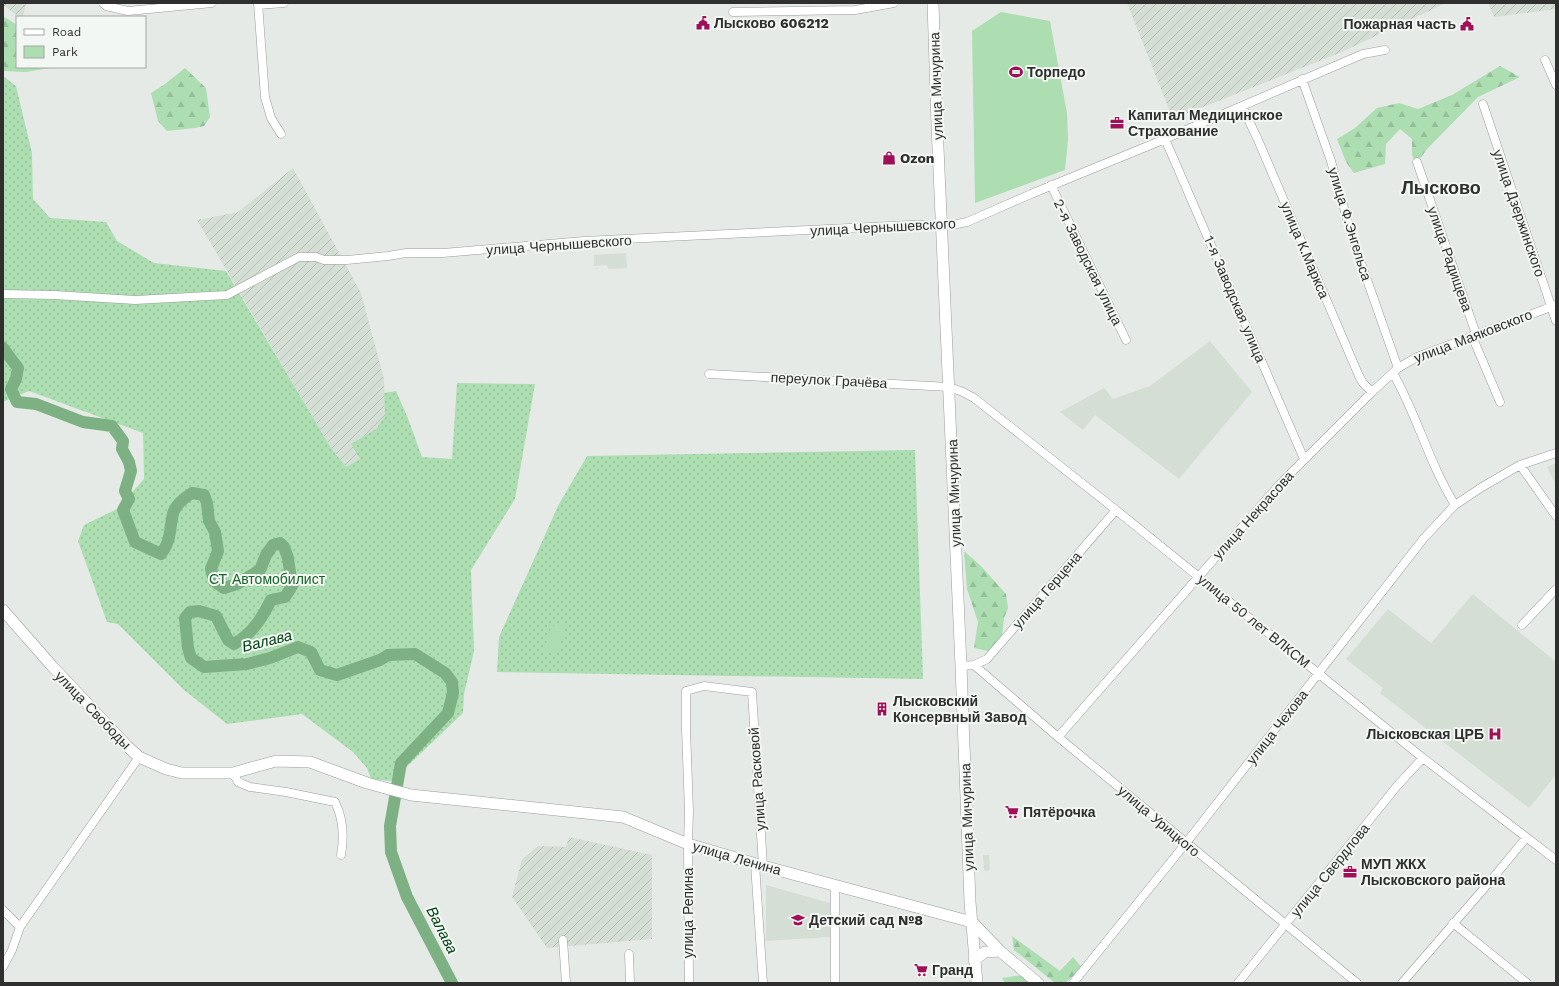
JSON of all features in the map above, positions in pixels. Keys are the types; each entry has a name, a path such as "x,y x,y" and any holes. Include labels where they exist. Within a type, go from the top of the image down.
{"main road":[{"name":"улица Мичурина","path":"933,3 970,902 977,983"},
{"name":"улица Свободы","path":"3,610 103,722 139,757 182,773 233,773 276,761 310,762 366,783"},
{"name":"улица Ленина","path":"366,783 411,795 623,817 688,844 759,865 972,922"},
{"path":"972,922 1000,951 1038,983"},
{"path":"974,960 985,952 1000,951"}],"street":[{"path":"103,3 106,6 128,11 212,3"},
{"path":"281,134 271,118 265,98 258,4 284,3"},
{"path":"733,12 855,10 894,3"},
{"name":"улица Чернышевского","path":"3,294 54,295 135,300 227,295 299,257 316,257 324,260 347,260 406,253 443,253 584,241 957,224 967,222 1051,185 1166,139 1302,79 1363,54 1384,50"},
{"path":"1545,60 1556,85"},
{"name":"улица Ф.Энгельса","path":"1302,79 1331,161 1352,237 1395,370 1443,486 1455,504"},
{"name":"улица Дзержинского","path":"1483,104 1554,306 1556,321"},
{"name":"улица К.Маркса","path":"1242,106 1359,376 1363,383 1372,392"},
{"name":"1-я Заводская улица","path":"1166,139 1304,459"},
{"name":"улица Радищева","path":"1416,162 1474,335 1500,402"},
{"name":"2-я Заводская улица","path":"1051,185 1126,340"},
{"name":"улица Маяковского","path":"1395,370 1417,357 1554,306"},
{"name":"улица Некрасова","path":"1058,737 1304,459 1395,370"},
{"name":"переулок Грачёва","path":"709,374 949,387"},
{"name":"улица 50 лет ВЛКСМ","path":"949,387 974,398 1116,510 1423,758 1556,860"},
{"name":"улица Чехова","path":"1073,983 1186,843 1424,538 1455,504 1482,486 1520,464 1556,453"},
{"path":"1520,464 1556,516"},
{"name":"улица Герцена","path":"974,665 987,659 1116,510"},
{"path":"1522,625 1556,589"},
{"path":"961,666 974,665"},
{"name":"улица Урицкого","path":"974,665 1058,737 1356,983"},
{"name":"улица Репина","path":"689,983 689,811 686,691 704,686 752,692"},
{"name":"улица Расковой","path":"752,692 763,983"},
{"path":"3,967 12,950 20,927 139,757"},
{"name":"улица Свердлова","path":"1238,983 1398,786 1423,758"},
{"path":"233,773 238,782 250,787 286,792 335,802 340,811 343,842 341,855"},
{"path":"1402,983 1526,838"},
{"path":"835,885 835,983"},
{"path":"3,910 20,927"},
{"path":"1453,924 1527,983"},
{"path":"563,940 566,983"},
{"path":"628,954 630,983"}],"shaded area":[{"path":"3,3 26,3 23,16 18,16 3,5"},
{"path":"1127,3 1446,3 1342,52 1173,119"},
{"path":"1488,3 1556,3 1556,9 1494,17"},
{"path":"293,168 361,293 384,379 385,416 376,429 351,444 360,459 346,467 331,448 197,220 238,212"},
{"path":"626,253 627,268 608,269 607,265 594,266 594,255"},
{"path":"1210,341 1252,392 1179,479 1095,415 1083,430 1060,412 1104,388 1113,399 1150,386"},
{"path":"1556,463 1556,485 1547,467"},
{"name":"Лысковская ЦРБ","path":"1473,594 1556,662 1556,775 1529,808 1380,693 1383,688 1346,659 1388,609 1431,643"},
{"path":"569,837 652,855 652,939 547,948 512,897 522,859 538,846 566,847"},
{"path":"983,855 989,855 990,870 984,871"},
{"name":"Детский сад №8","path":"766,885 830,903 830,937 766,941"}],"green space":[{"name":"Торпедо","path":"1001,12 1050,21 1067,113 1068,140 1065,170 975,203 972,31"},
{"path":"3,16 16,24 16,68 50,68 26,72 3,71"},
{"path":"1500,66 1520,77 1478,97 1427,149 1416,164 1412,155 1412,139 1400,129 1386,144 1385,164 1354,173 1346,162 1337,139 1355,128 1377,108 1399,103 1418,109 1452,95"},
{"path":"185,68 206,88 210,117 204,126 167,131 158,121 151,93"},
{"name":"СТ Автомобилист","path":"3,76 16,86 32,153 33,199 50,218 106,222 117,241 154,263 226,271 331,448 346,467 360,459 351,444 376,429 385,416 384,393 396,391 422,457 452,459 457,383 535,384 515,499 471,570 474,651 464,694 463,713 392,781 371,779 367,768 353,752 302,714 227,724 184,690 118,624 107,622 78,541 84,525 117,509 144,479 143,433 29,391 3,402"},
{"path":"915,450 923,679 497,672 499,637 558,506 587,456"},
{"path":"964,551 981,566 1006,594 1008,608 1004,618 1002,636 988,651 974,648 978,622 967,589"},
{"path":"556,624 566,625 557,652 543,651 551,628"},
{"path":"1012,936 1060,971 1073,957 1082,968 1065,983 1055,983 1014,950"},
{"path":"1022,975 1032,983 1005,983 1002,978"}],"waterway":[{"name":"Валава","path":"3,348 18,368 16,379 11,389 17,402 36,404 83,422 112,426 123,441 122,449 129,462 131,471 125,491 129,499 123,510 135,542 161,554 169,539 174,511 180,502 192,493 204,495 207,503 209,521 215,532 218,551 211,569 214,581 224,588 237,584 260,570 266,555 273,545 280,543 284,547 288,558 292,586 285,597 271,600 256,625 234,644 228,640 216,616 199,611 190,612 185,618 188,648 191,658 204,667 247,664 270,658 298,647 311,652 320,670 337,675 380,660 388,655 415,654 445,673 452,682 453,693 448,713 401,763 390,826 391,852 407,897 452,983"}],"place":[{"name":"Лысково 606212","path":"703,23"},
{"name":"Пожарная часть","path":"1467,24"},
{"name":"Торпедо","path":"1016,72"},
{"name":"Капитал Медицинское Страхование","path":"1117,123"},
{"name":"Ozon","path":"889,158"},
{"name":"Лысковский Консервный Завод","path":"882,709"},
{"name":"Лысковская ЦРБ","path":"1495,734"},
{"name":"Пятёрочка","path":"1012,812"},
{"name":"МУП ЖКХ Лысковского района","path":"1350,872"},
{"name":"Детский сад №8","path":"798,920"},
{"name":"Гранд","path":"921,970"}],"district":[{"name":"Лысково","path":"1441,187"}]}
